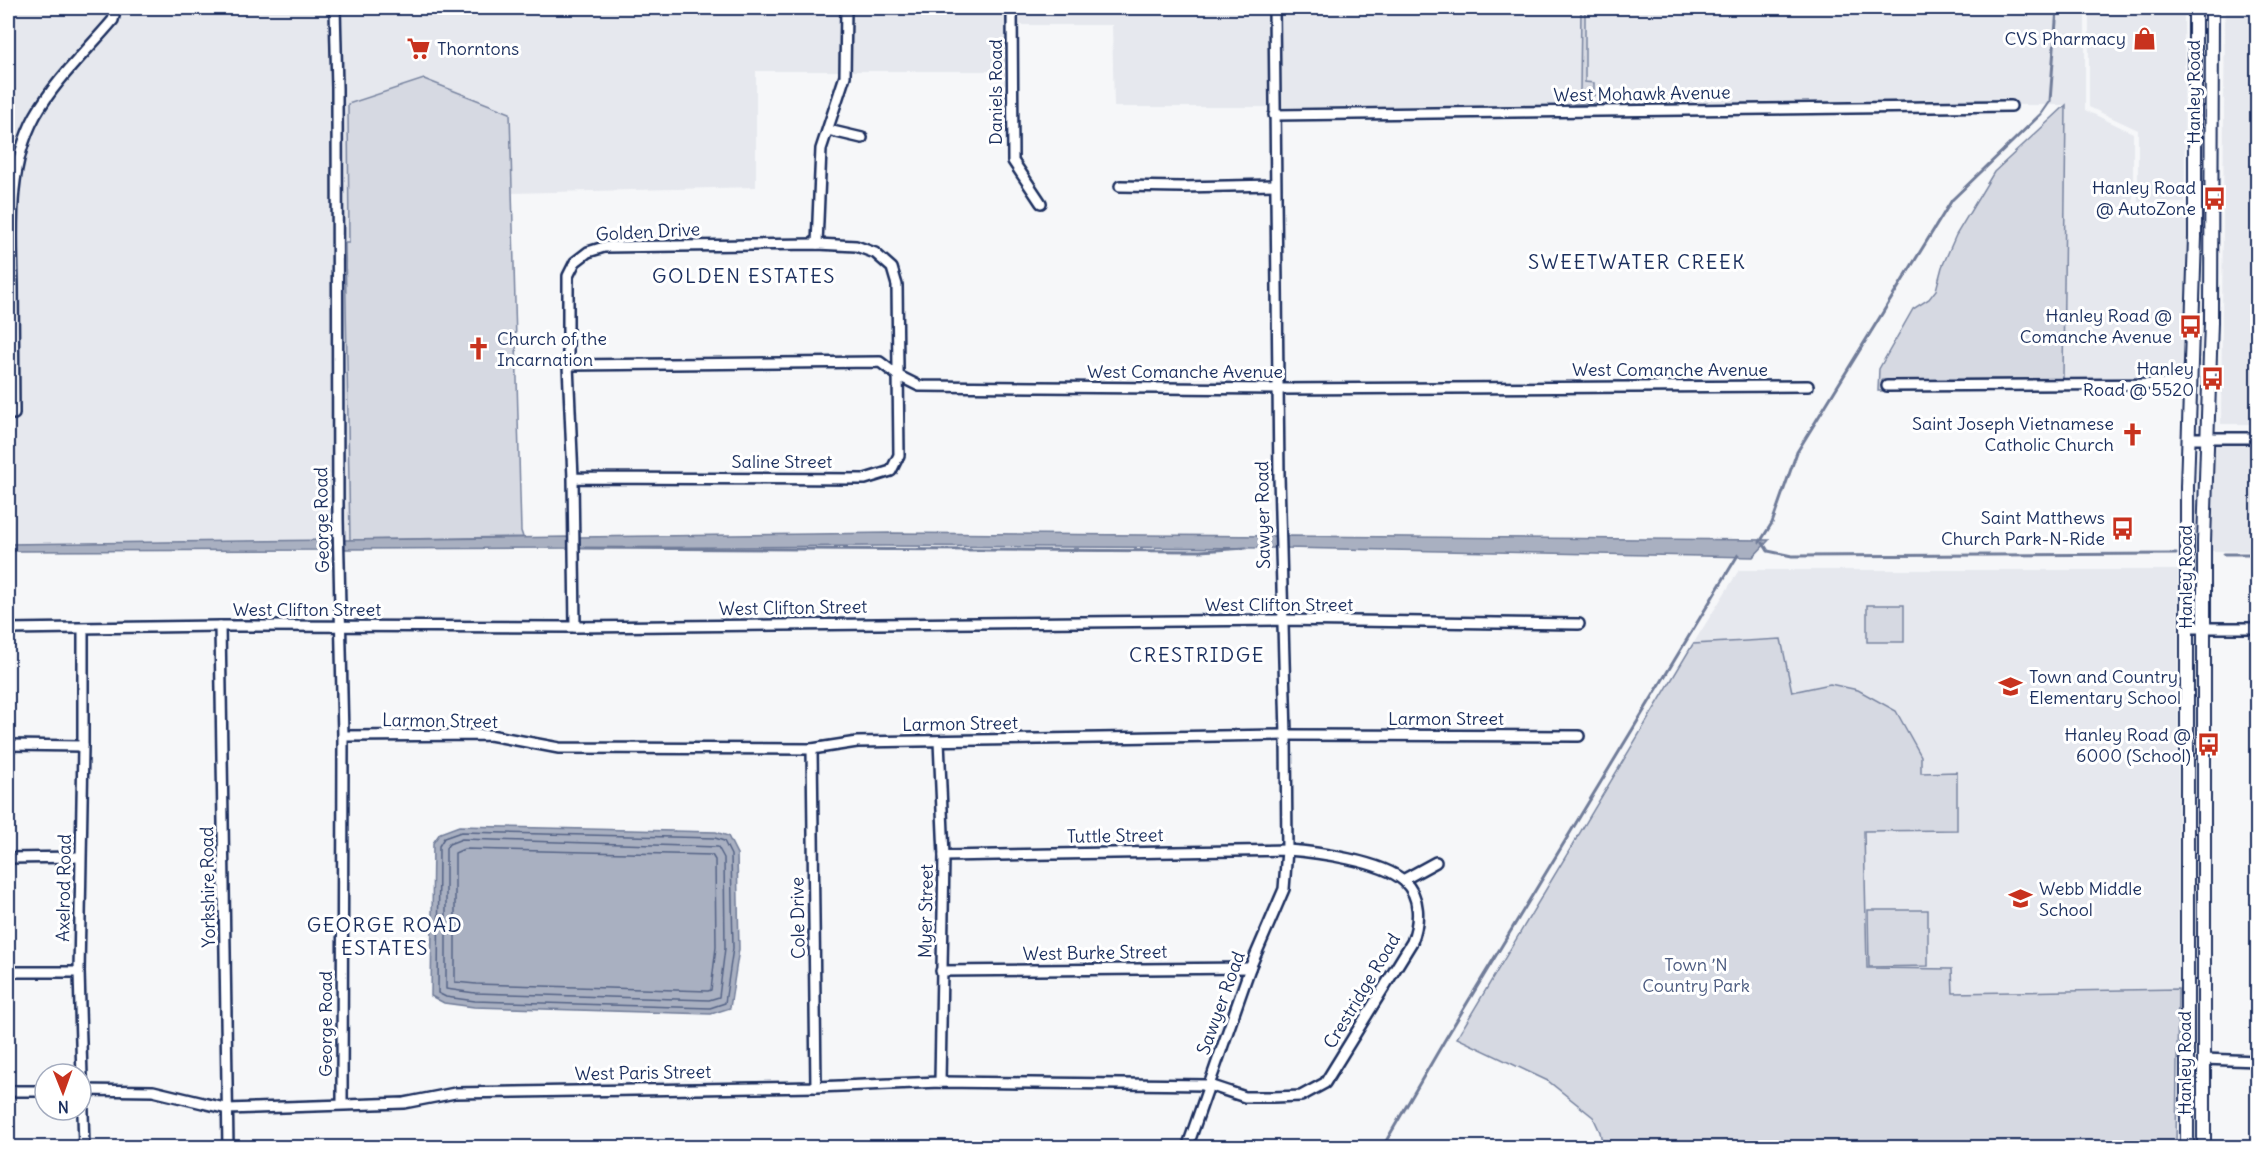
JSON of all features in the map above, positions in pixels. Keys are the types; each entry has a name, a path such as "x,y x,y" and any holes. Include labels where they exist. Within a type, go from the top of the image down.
{"main road":[{"name":"Hanley Road","path":"2187,1148 2187,526 2195,237 2195,8"},
{"name":"Hanley Road","path":"2204,1148 2204,526 2211,322 2212,8"},
{"path":"2195,115 2212,114"},
{"path":"2195,165 2212,165"},
{"path":"2187,526 2204,526"},
{"path":"2188,782 2204,754"},
{"path":"2187,835 2197,849 2204,891"},
{"path":"2187,944 2204,923"}],"street":[{"path":"14,414 10,211 21,148 35,116 54,88 113,20 116,8"},
{"name":"George Road","path":"335,8 338,520 343,736 342,1104"},
{"path":"817,244 821,149 845,76 846,8"},
{"name":"Daniels Road","path":"1012,8 1013,161 1041,203"},
{"name":"Sawyer Road","path":"1187,1148 1250,968 1284,889 1287,850 1286,735 1281,620 1274,8"},
{"name":"West Mohawk Avenue","path":"1274,115 2011,106"},
{"path":"828,130 862,138"},
{"path":"1120,186 1275,185"},
{"name":"Golden Drive","path":"575,627 568,276 575,261 588,252 604,247 817,244 856,246 875,253 892,268 897,285 897,375"},
{"name":"West Comanche Avenue","path":"568,365 880,362 897,375 919,386 1278,390 1808,386"},
{"name":"Saline Street","path":"573,478 865,479 891,471 899,455 897,375"},
{"path":"1887,386 2191,384"},
{"path":"2189,438 2258,438"},
{"name":"West Clifton Street","path":"8,629 220,626 575,627 1281,620 1579,624"},
{"name":"Yorkshire Road","path":"220,626 228,1148"},
{"path":"2187,628 2258,628"},
{"name":"Axelrod Road","path":"82,1062 80,857 83,629"},
{"name":"Larmon Street","path":"343,736 490,735 559,748 812,749 857,742 1286,735 1579,736"},
{"name":"Myer Street","path":"939,741 944,856 940,1082"},
{"path":"8,745 83,746"},
{"name":"Cole Drive","path":"812,749 816,1087"},
{"path":"1287,850 1345,858 1389,872 1403,880 1436,862"},
{"name":"Tuttle Street","path":"944,856 1287,850"},
{"path":"8,858 80,857"},
{"name":"Crestridge Road","path":"1209,1085 1245,1097 1273,1097 1301,1096 1325,1083 1412,942 1418,928 1418,911 1413,892 1403,880"},
{"name":"West Burke Street","path":"941,971 1250,968"},
{"path":"8,972 80,972"},
{"path":"2203,1059 2258,1061"},
{"name":"West Paris Street","path":"93,1090 153,1091 228,1109 404,1103 455,1093 816,1087 940,1082 1209,1085"},
{"path":"8,1091 33,1090"},
{"name":"Axelrod Road","path":"83,1122 84,1148"}],"shaded area":[{"path":"8,8 111,8 108,17 50,84 31,113 16,146 8,203"},
{"path":"122,8 330,8 333,540 8,544 8,515 14,515 13,464 8,464 8,281 9,420 19,420 17,211 26,150 40,119 58,92 116,24"},
{"path":"340,8 840,8 839,71 756,71 756,187 511,193 510,113 349,243 346,243 350,540 343,540 343,88"},
{"path":"851,8 1007,8 1007,71 850,71"},
{"path":"1018,8 1269,8 1269,107 1114,107 1112,25 1018,25"},
{"path":"1279,8 2085,8 2085,110 2133,133 2133,202 2135,206 2185,208 2190,203 2186,378 2063,379 2066,105 2016,105 2015,100 1279,107"},
{"path":"2089,8 2184,8 2185,203 2138,202 2138,130 2089,107"},
{"path":"2225,8 2257,8 2257,424 2221,424"},
{"path":"2211,444 2257,444 2257,551 2209,551"},
{"path":"1739,570 2178,570 2178,989 1953,993 1952,969 1867,968 1864,831 1957,830 1957,772 1921,773 1830,684 1792,692 1693,644"}],"green space":[{"path":"1581,8 1585,8 1585,82 1594,83 1594,95 1637,95 1632,102 1574,104 1566,98 1567,94 1580,93"},
{"path":"424,79 510,113 521,531 523,537 350,540 345,243 349,243 348,104"},
{"path":"2066,105 2063,379 1882,380 1882,391 1878,391 1879,369 1913,309 1929,299 1936,290 1942,267 1956,235 1994,172"},
{"path":"1867,605 1904,605 1904,642 1867,642"},
{"name":"Town ’N Country Park","path":"1781,639 1792,692 1830,684 1858,690 1896,711 1921,756 1921,773 1957,772 1957,830 1864,831 1867,968 1952,969 1953,993 2178,989 2176,1147 1603,1147 1600,1132 1593,1117 1548,1081 1457,1038 1693,644"},
{"path":"1868,910 1928,910 1928,966 1869,967"}],"water":[{"path":"891,533 1275,536 1275,548 884,546 579,548 579,537"},
{"path":"1285,536 1769,540 1753,557 1285,548"},
{"path":"569,537 569,548 344,549 343,540"},
{"path":"333,540 333,550 8,551 8,544"},
{"path":"459,826 716,832 728,836 737,854 739,949 730,1008 711,1014 474,1007 444,1003 431,996 433,843 440,833"}],"waterway":[{"path":"1760,542 1772,523 1797,452 1952,200 2041,114 2050,101 2057,8"},
{"path":"1763,543 1768,551 1792,556 2176,554"},
{"path":"579,548 1200,551 1246,548"},
{"path":"2224,554 2258,554"},
{"path":"1382,1148 1738,555"}],"place":[{"name":"CVS Pharmacy","path":"2144,39"},
{"name":"Thorntons","path":"419,49"},
{"name":"Hanley Road @ AutoZone","path":"2214,198"},
{"name":"Hanley Road @ Comanche Avenue","path":"2190,326"},
{"name":"Church of the Incarnation","path":"479,349"},
{"name":"Hanley Road @ 5520","path":"2212,379"},
{"name":"Saint Joseph Vietnamese Catholic Church","path":"2132,434"},
{"name":"Saint Matthews Church Park-N-Ride","path":"2123,528"},
{"name":"Town and Country Elementary School","path":"2011,687"},
{"name":"Hanley Road @ 6000 (School)","path":"2209,745"},
{"name":"Webb Middle School","path":"2021,899"}],"district":[{"name":"SWEETWATER CREEK","path":"1637,262"},
{"name":"GOLDEN ESTATES","path":"744,276"},
{"name":"CRESTRIDGE","path":"1197,655"},
{"name":"GEORGE ROAD ESTATES","path":"385,936"}]}
